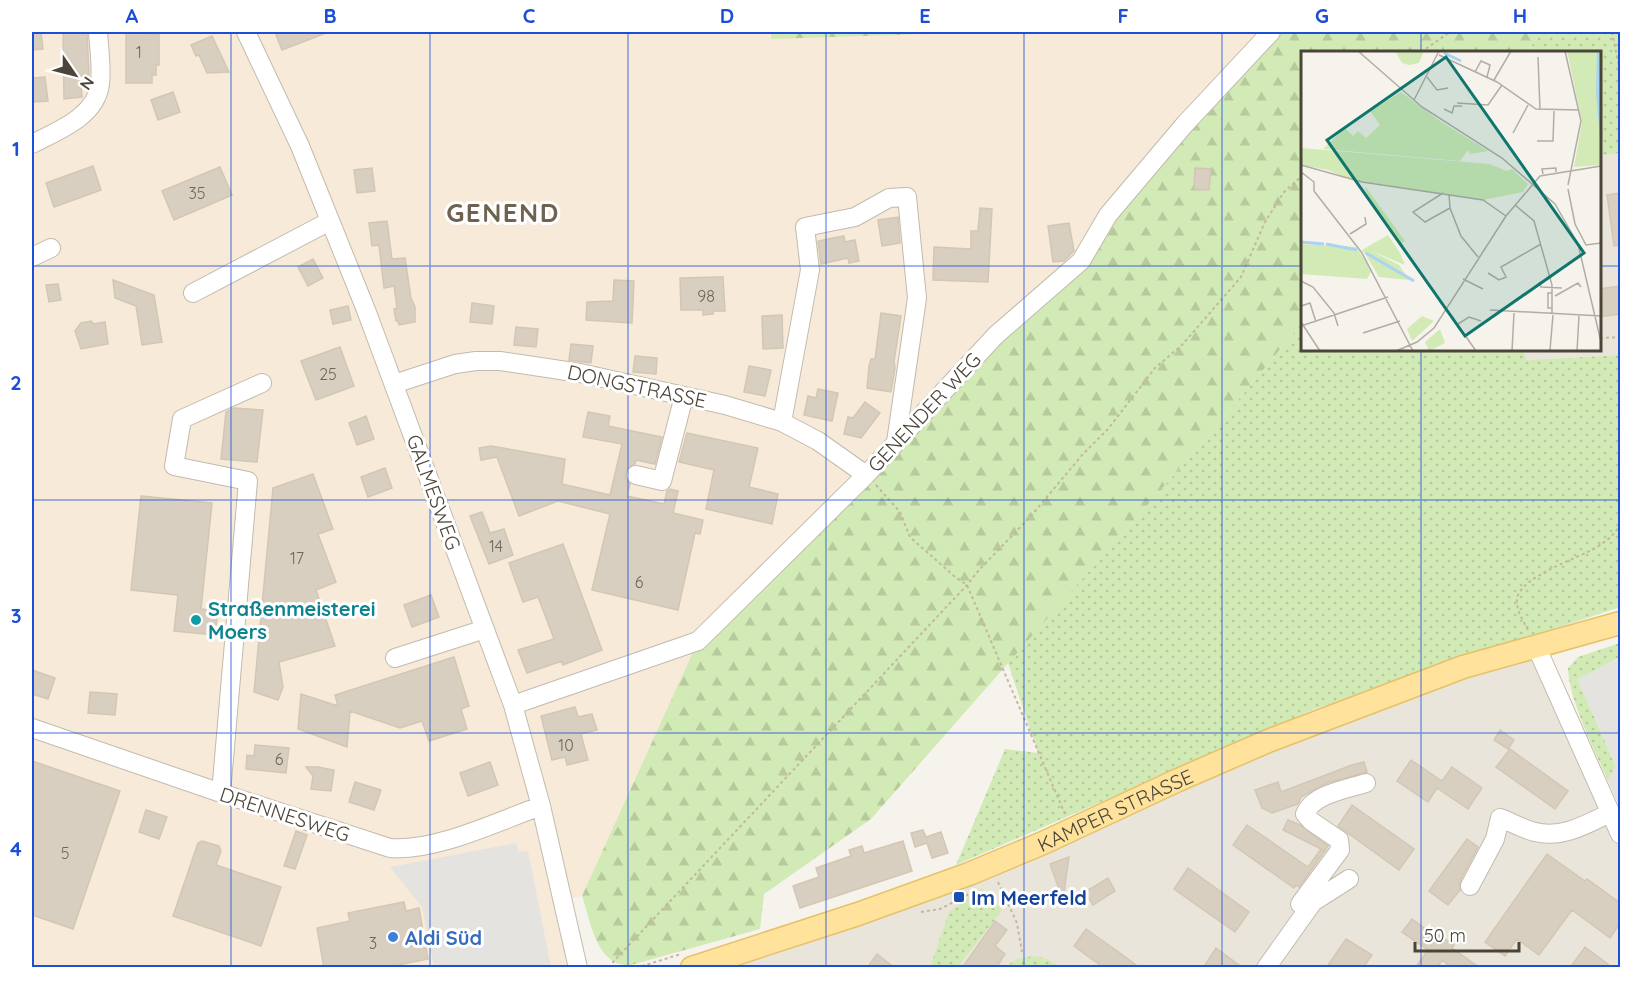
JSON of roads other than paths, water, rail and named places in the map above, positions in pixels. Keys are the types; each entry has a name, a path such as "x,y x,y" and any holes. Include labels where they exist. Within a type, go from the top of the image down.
{"main road":[{"name":"KAMPER STRASSE","path":"692,968 941,885 1043,843 1268,741 1463,668 1620,623"}],"street":[{"path":"32,144 74,121 92,103 100,84 98,32"},
{"name":"GALMESWEG","path":"246,32 300,146 330,221 394,384 513,705 541,806 578,968"},
{"name":"GENENDER WEG","path":"513,705 698,641 866,475 996,335 1081,261 1108,215 1185,124 1271,32"},
{"path":"782,422 810,270 805,227 855,217 889,198 908,197 917,298 896,442"},
{"path":"193,293 330,221"},
{"path":"32,257 51,248"},
{"name":"DONGSTRASSE","path":"394,384 455,364 476,361 500,361 580,373 684,396 782,422 818,441 866,475"},
{"path":"221,793 248,481 174,466 182,419 262,383"},
{"path":"636,475 662,482 684,396"},
{"path":"395,658 485,629"},
{"path":"1536,646 1620,834"},
{"name":"DRENNESWEG","path":"32,728 379,846 399,849 419,848 541,806"},
{"path":"1307,910 1300,904 1340,850 1339,840 1311,821 1305,814 1308,807 1316,800 1366,783"},
{"path":"1470,886 1495,839 1500,818 1535,832 1550,833 1569,832 1611,813"},
{"path":"1266,968 1313,902 1348,879"}],"place":[{"name":"Straßenmeisterei Moers","path":"196,620"},
{"name":"Im Meerfeld","path":"959,897"},
{"name":"Aldi Süd","path":"393,937"}],"district":[{"name":"GENEND","path":"503,212"}]}
